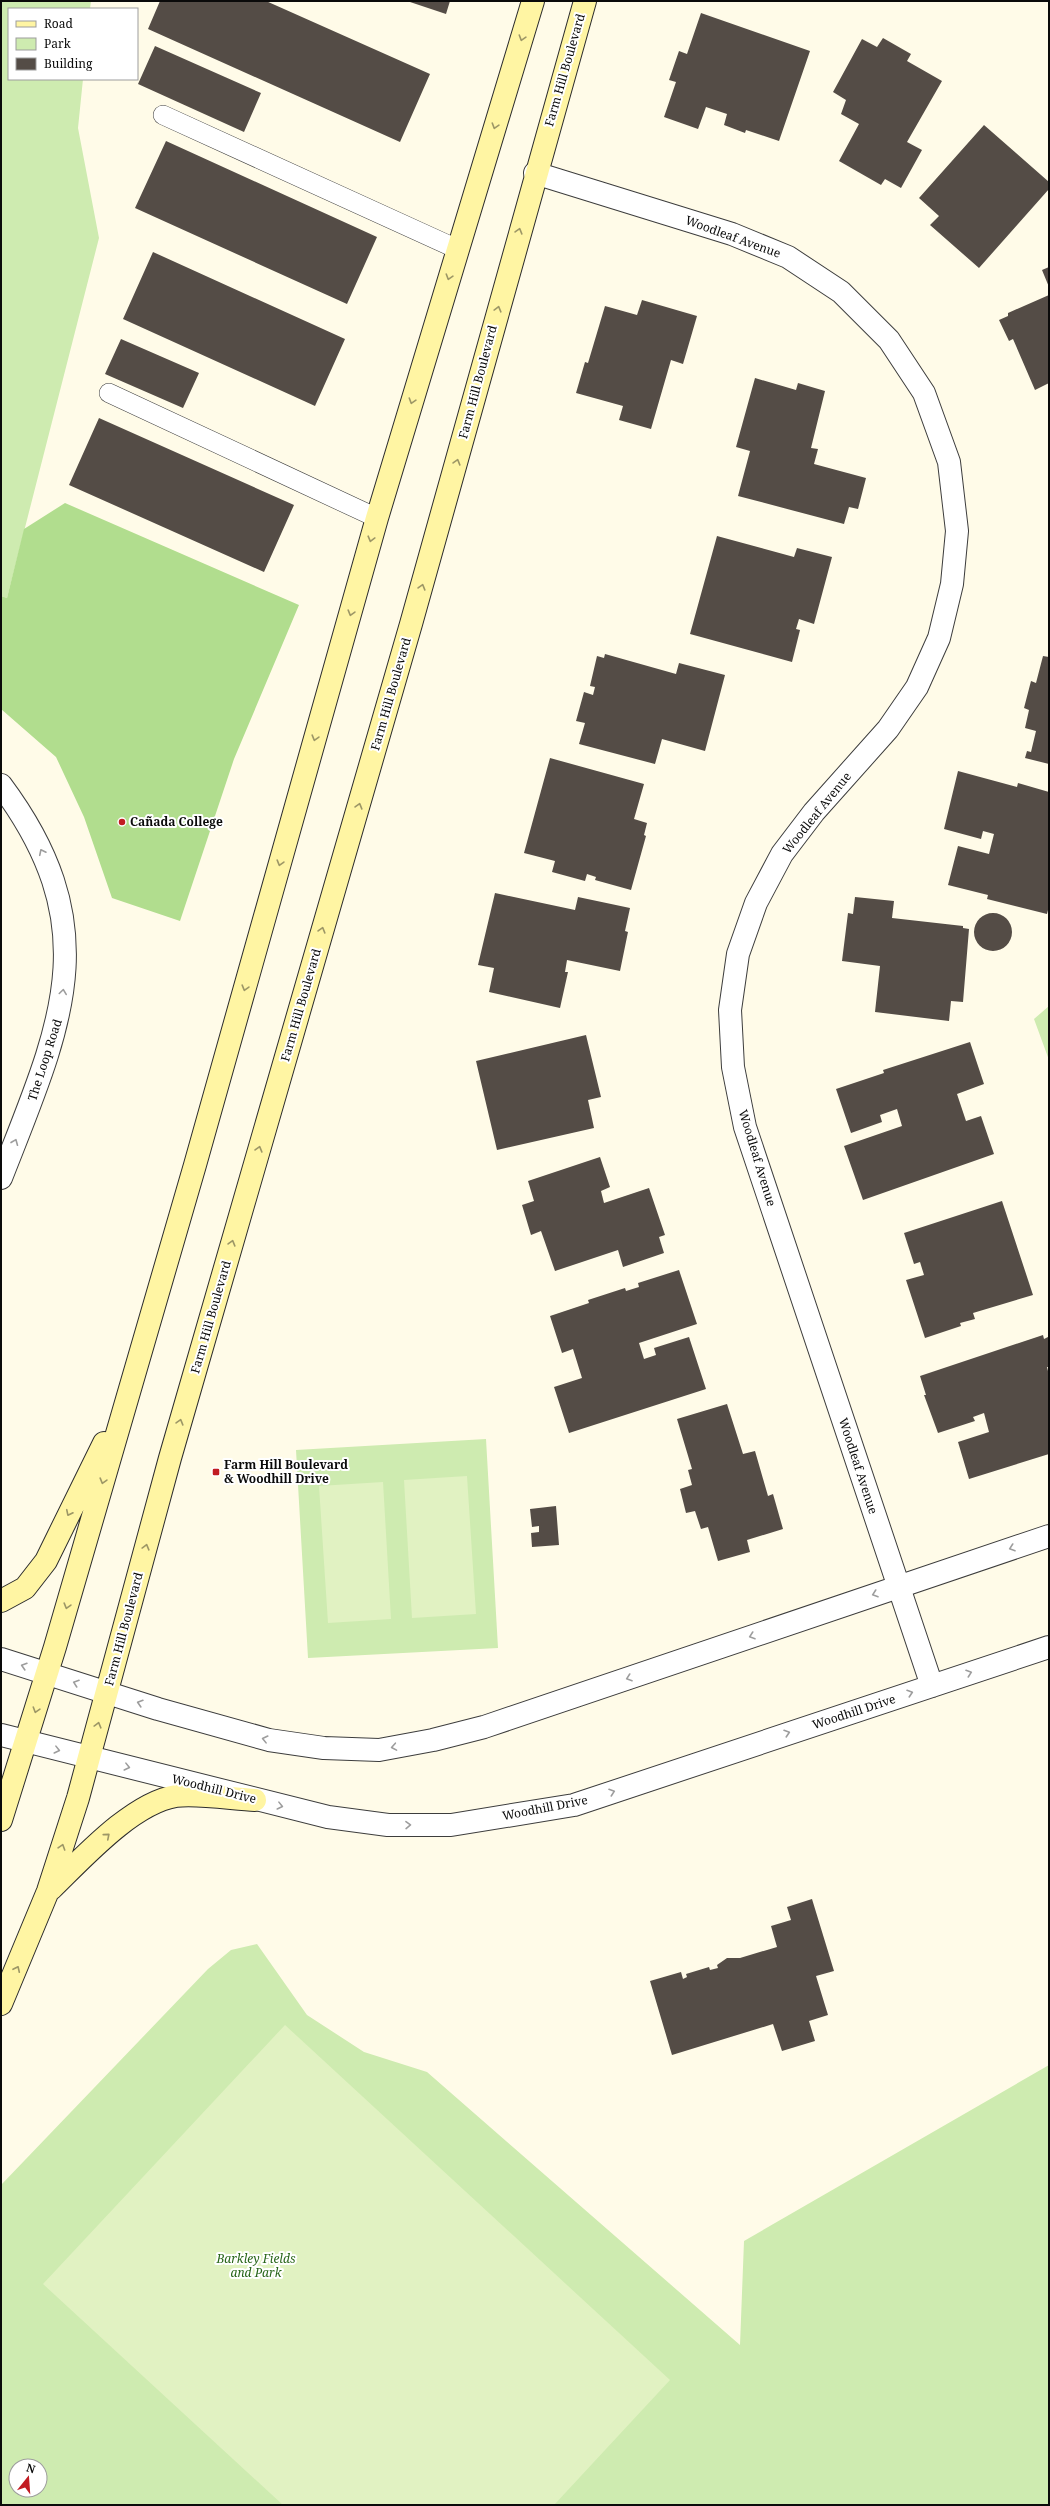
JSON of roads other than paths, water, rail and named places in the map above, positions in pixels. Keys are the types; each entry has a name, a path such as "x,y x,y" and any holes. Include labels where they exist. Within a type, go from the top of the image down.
{"main road":[{"path":"1,1820 47,1673 130,1390 377,518 533,1"},
{"name":"Farm Hill Boulevard","path":"1,2004 48,1891 89,1757 172,1450 437,534 535,173 585,1"},
{"path":"1,1601 25,1588 46,1561 130,1390"},
{"path":"48,1891 108,1834 143,1809 176,1796 255,1800"}],"street":[{"name":"Woodleaf Avenue","path":"535,173 732,234 788,257 841,292 889,340 924,393 949,462 957,531 952,584 939,638 916,687 888,729 814,812 782,854 756,903 738,954 730,1010 733,1067 745,1127 932,1686"},
{"name":"The Loop Road","path":"1,785 25,818 50,868 65,927 66,972 60,1013 46,1064 1,1178"},
{"path":"1,1659 106,1693 269,1740 324,1748 379,1750 432,1740 484,1727 1049,1536"},
{"name":"Woodhill Drive","path":"26,1742 328,1817 388,1825 451,1825 574,1805 1049,1647"},
{"path":"1,1735 26,1742"}],"lane":[{"path":"164,115 457,249"},
{"path":"108,393 377,518"}],"place":[{"name":"Cañada College","path":"122,822"},
{"name":"Farm Hill Boulevard & Woodhill Drive","path":"216,1472"}],"park label":[{"name":"Barkley Fields and Park","path":"256,2266"}]}
